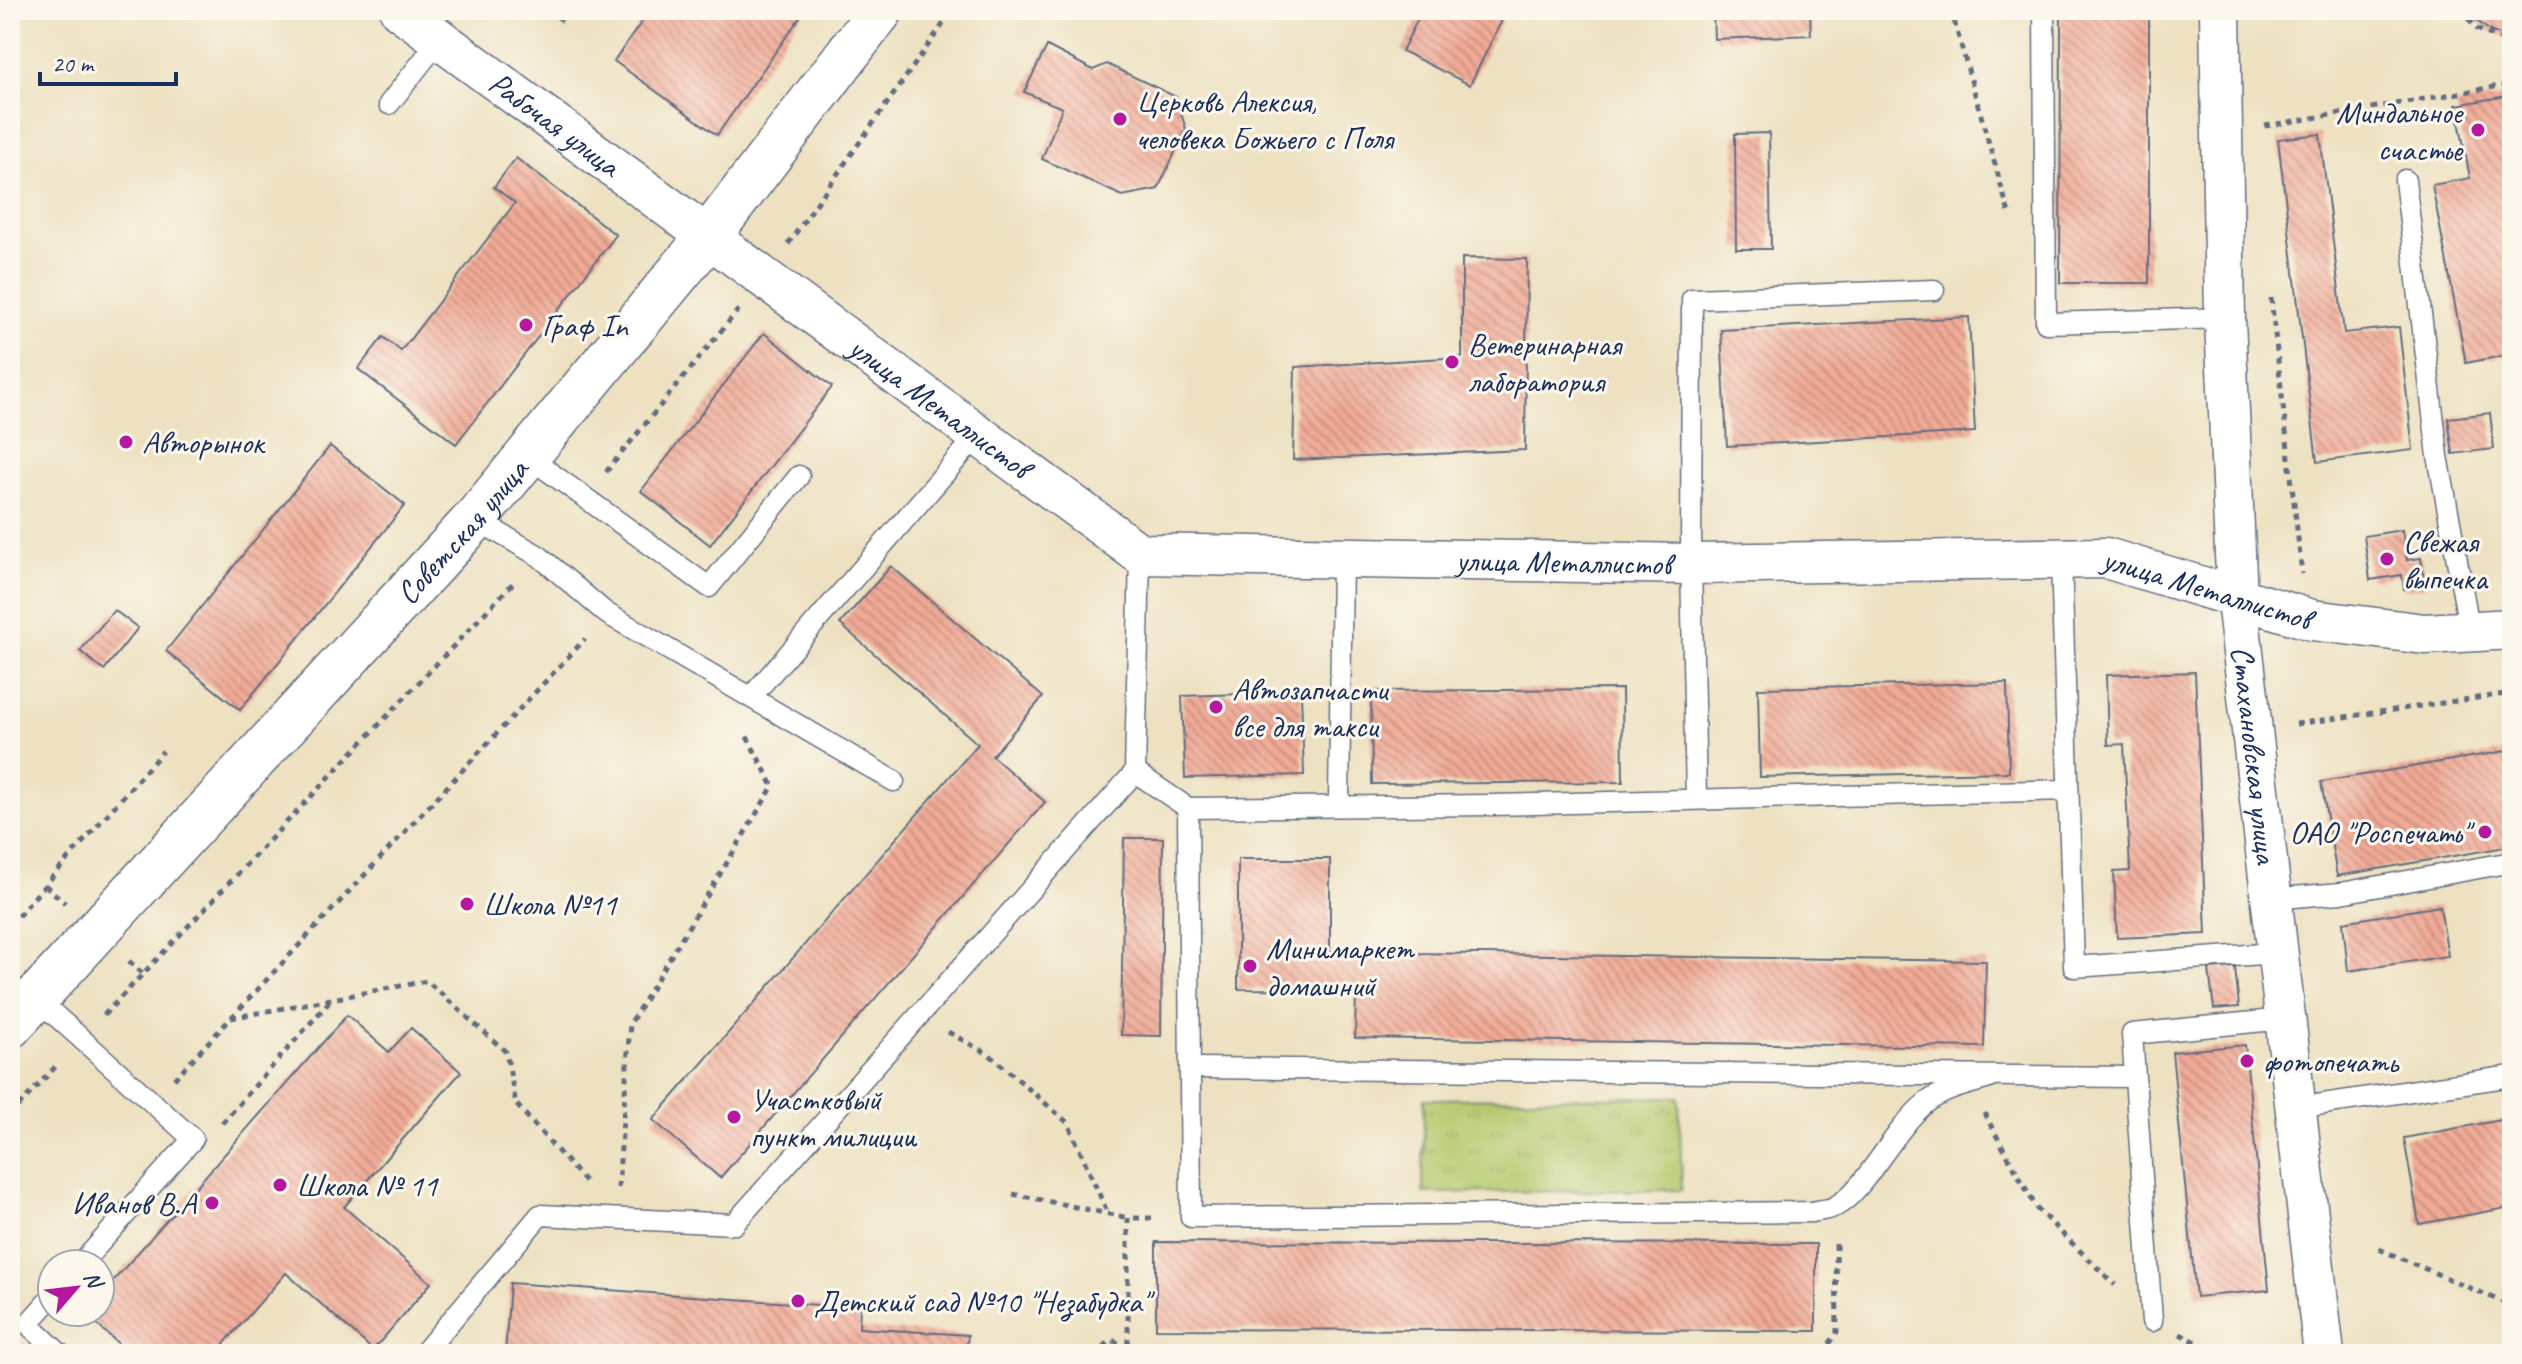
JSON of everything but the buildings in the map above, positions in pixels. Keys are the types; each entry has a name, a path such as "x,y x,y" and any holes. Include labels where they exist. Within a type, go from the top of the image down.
{"street":[{"name":"Советская улица","path":"23,1012 475,519 709,236 881,10"},
{"name":"Стахановская улица","path":"2220,10 2225,318 2237,600 2324,1354"},
{"name":"Рабочая улица","path":"422,21 709,236"},
{"name":"улица Металлистов","path":"709,236 1140,554 1691,564 2106,558 2307,619 2425,634 2512,629"}],"lane":[{"path":"2044,10 2046,323 2225,318"},
{"path":"389,104 422,21"},
{"path":"2405,180 2438,456 2470,632"},
{"path":"1696,798 1691,564 1692,299 1934,290"},
{"path":"751,697 978,435"},
{"path":"527,456 709,587 799,476"},
{"path":"475,519 539,556 606,613 894,781"},
{"path":"423,1354 540,1215 734,1224 1135,772 1140,554"},
{"path":"1339,805 1342,558"},
{"path":"2061,558 2074,967 2277,953"},
{"path":"1135,772 1188,808 1492,805 2068,790"},
{"path":"1188,808 1193,1068 1191,1217 1812,1212 1836,1207 1855,1191 1892,1137 1927,1102 1990,1078"},
{"path":"2270,899 2341,893 2512,862"},
{"path":"23,1012 81,1040 193,1139 95,1248"},
{"path":"2152,1321 2132,1034 2284,1019"},
{"path":"1193,1068 2133,1077"},
{"path":"2296,1108 2512,1076"},
{"path":"36,1315 28,1324 60,1354"}],"path":[{"path":"586,498 765,277 953,10"},
{"path":"1951,10 2011,221"},
{"path":"2461,10 2477,29 2512,44"},
{"path":"2221,133 2512,84"},
{"path":"2270,283 2307,619"},
{"path":"10,1115 539,556"},
{"path":"151,1104 606,613"},
{"path":"2296,739 2296,723 2512,693"},
{"path":"616,1218 630,1024 773,786 745,733 751,697"},
{"path":"10,925 163,751"},
{"path":"231,1018 427,981 506,1052 516,1104 616,1218"},
{"path":"193,1139 219,1127 331,1000"},
{"path":"919,1016 990,1055 1068,1123 1108,1214"},
{"path":"1969,1084 2037,1209 2152,1321 2221,1354"},
{"path":"1013,1194 1128,1218 1191,1217"},
{"path":"1823,1354 1837,1332 1836,1207"},
{"path":"1128,1218 1128,1344"},
{"path":"2379,1249 2512,1306"},
{"path":"1094,1354 1111,1340 1148,1354"}],"green space":[{"path":"1679,1097 1682,1190 1423,1193 1424,1099"}],"place":[{"name":"Церковь Алексия, человека Божьего с Поля","path":"1120,119"},
{"name":"Миндальное счастье","path":"2478,130"},
{"name":"Граф In","path":"526,325"},
{"name":"Ветеринарная лаборатория","path":"1452,362"},
{"name":"Авторынок","path":"126,442"},
{"name":"Свежая выпечка","path":"2387,559"},
{"name":"Автозапчасти все для такси","path":"1216,707"},
{"name":"ОАО \"Роспечать\"","path":"2485,832"},
{"name":"Школа №11","path":"467,904"},
{"name":"Минимаркет домашний","path":"1250,966"},
{"name":"фотопечать","path":"2247,1061"},
{"name":"Участковый пункт милиции","path":"734,1117"},
{"name":"Школа № 11","path":"280,1185"},
{"name":"Иванов В.А","path":"212,1203"},
{"name":"Детский сад №10 \"Незабудка\"","path":"798,1301"}]}
